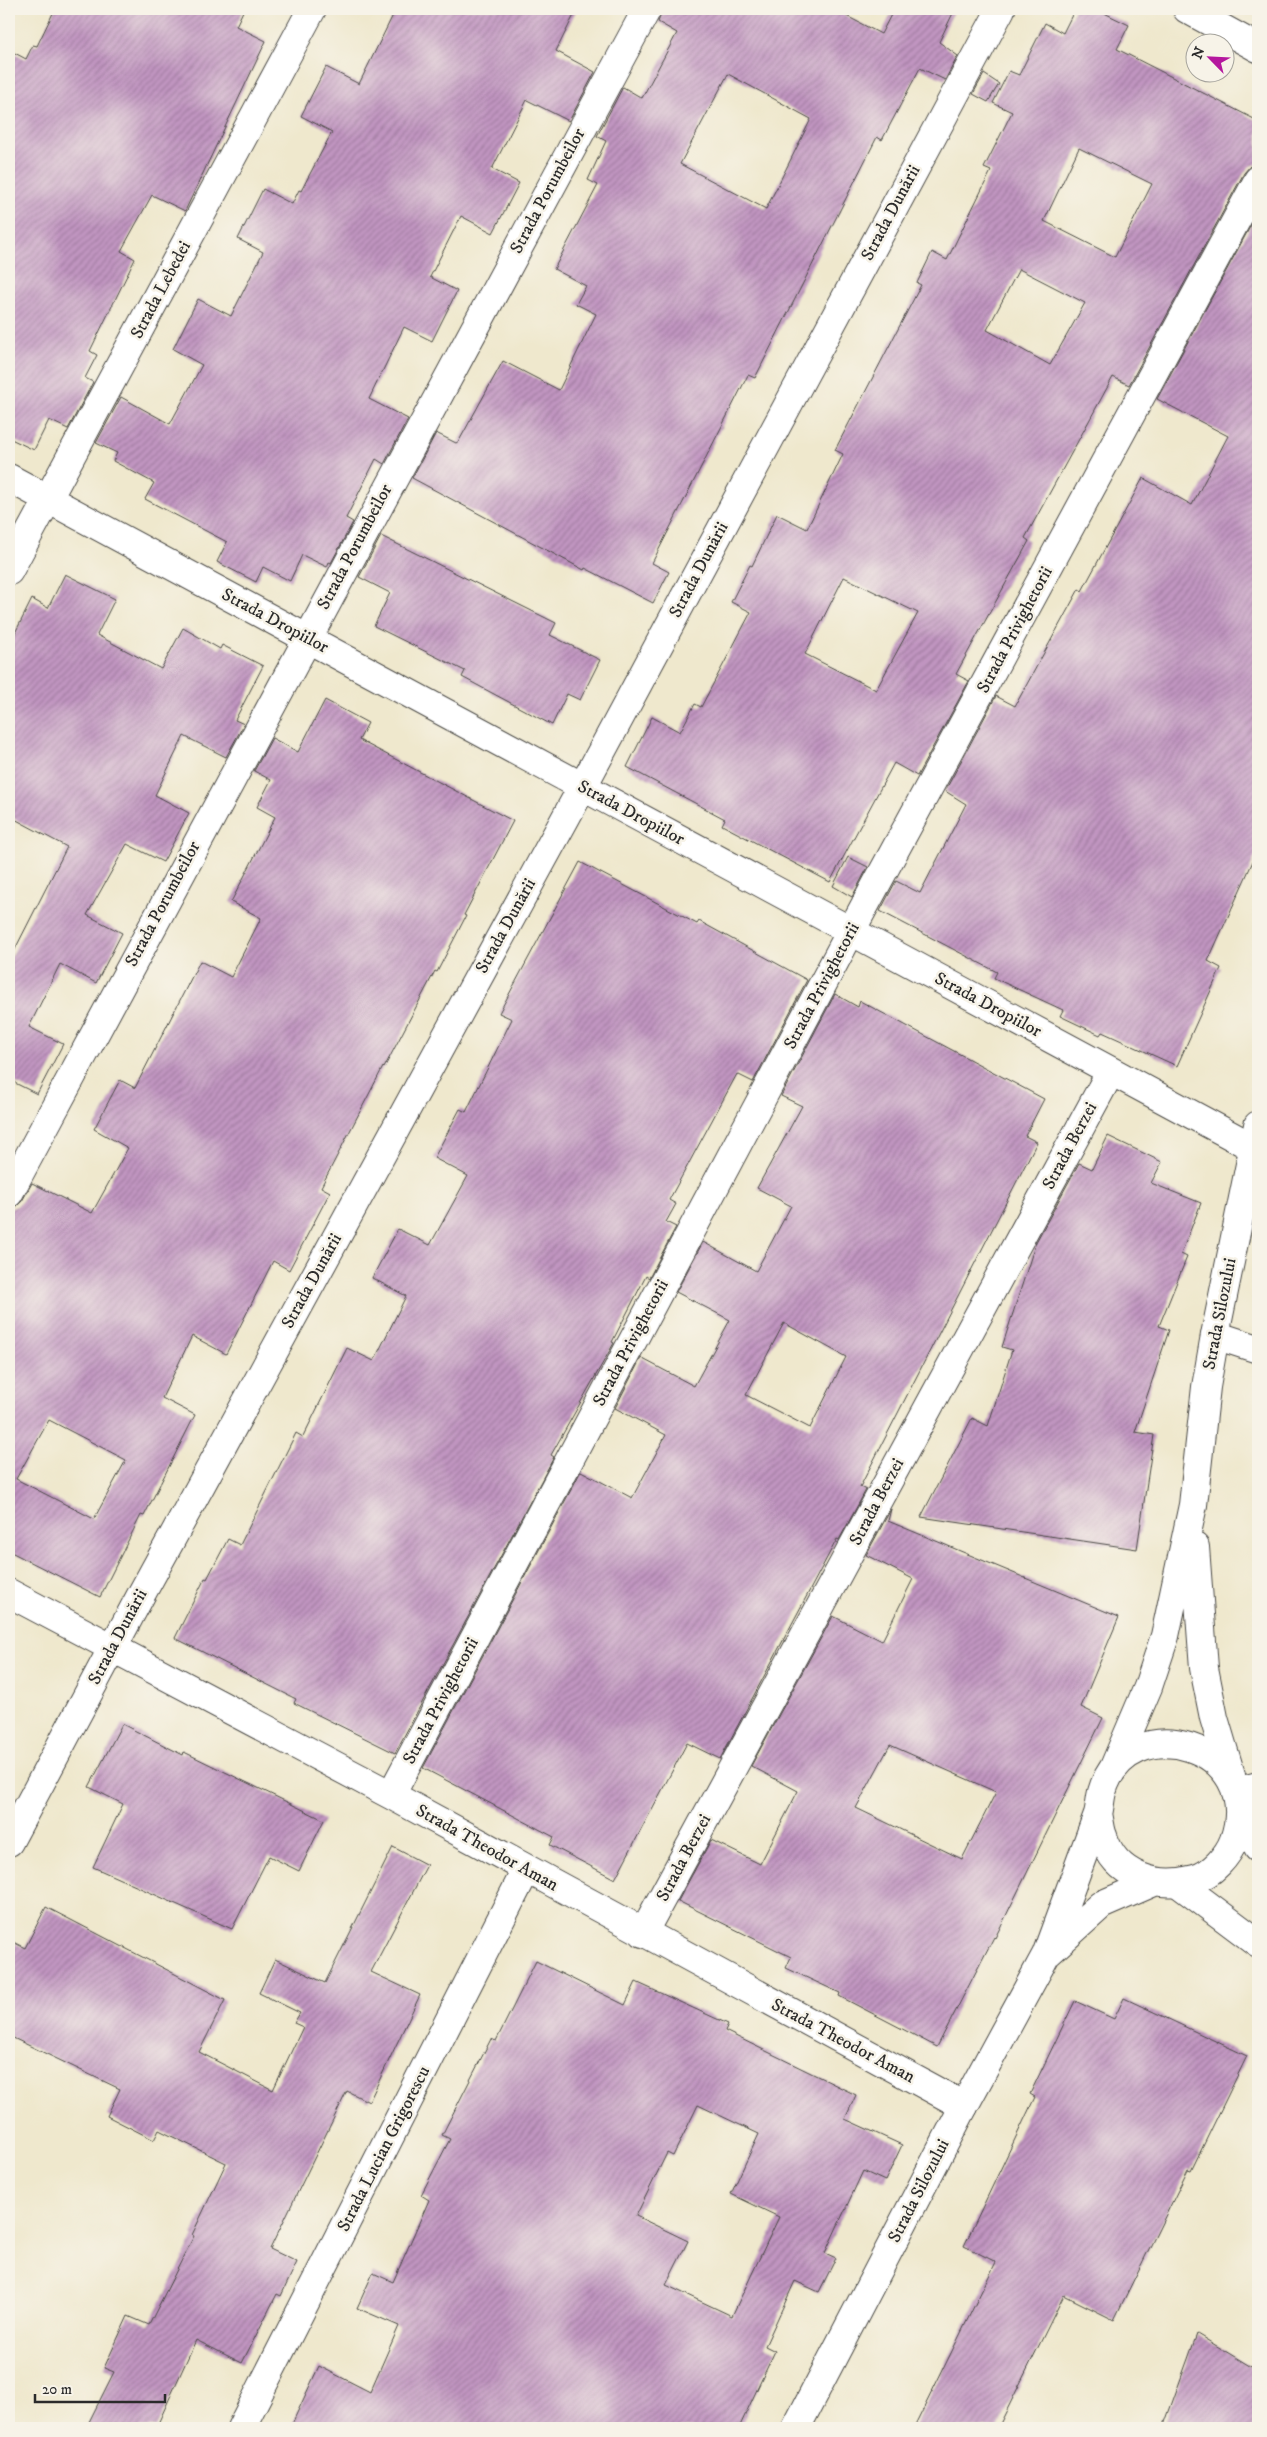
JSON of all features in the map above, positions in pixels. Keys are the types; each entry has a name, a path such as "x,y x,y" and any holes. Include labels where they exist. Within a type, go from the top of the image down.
{"street":[{"name":"Strada Lebedei","path":"9,571 312,9"},
{"name":"Strada Porumbeilor","path":"9,1193 306,638 647,9"},
{"name":"Strada Dunării","path":"9,1842 583,786 1001,9"},
{"path":"1186,9 1258,48"},
{"name":"Strada Privighetorii","path":"391,1795 851,931 1258,180"},
{"name":"Strada Dropiilor","path":"9,478 1111,1071 1256,1136"},
{"name":"Strada Berzei","path":"643,1933 1111,1071"},
{"name":"Strada Silozului","path":"796,2428 964,2106 1046,1955 1098,1814 1102,1791 1148,1688 1165,1636 1193,1506 1206,1387 1256,1136"},
{"path":"1215,1335 1258,1350"},
{"name":"Strada Silozului","path":"1046,1955 1101,1905 1166,1883 1199,1877 1218,1865 1231,1847 1239,1826 1241,1791 1214,1718 1204,1668 1199,1619 1193,1506"},
{"name":"Strada Theodor Aman","path":"9,1593 391,1795 526,1870 964,2106"},
{"name":"Strada Silozului","path":"1113,1769 1131,1753 1152,1744 1176,1743 1199,1749 1219,1762 1241,1791"},
{"path":"1241,1791 1258,1848"},
{"name":"Strada Silozului","path":"1098,1814 1103,1838 1114,1858 1132,1874 1166,1883"},
{"name":"Strada Lucian Grigorescu","path":"241,2428 526,1870"},
{"path":"1166,1883 1258,1943"}],"building":[{"path":"55,9 244,9 236,26 266,41 185,211 152,195 121,251 135,259 90,351 97,355 85,378 93,382 68,429 49,420 34,450 9,438 9,50 26,59 33,45 37,46"},
{"path":"396,9 577,9 556,51 595,72 569,121 527,100 492,169 519,183 493,233 461,216 430,277 457,291 432,341 404,327 369,399 408,419 384,464 376,459 346,518 353,522 331,563 329,562 327,567 302,555 290,581 263,567 256,582 217,562 227,542 145,499 154,483 113,461 117,453 96,443 121,397 170,424 202,365 173,349 198,299 231,316 263,252 238,239 263,189 292,204 299,190 301,191 332,132 301,116 326,67 359,84"},
{"path":"663,9 833,9 881,34 894,9 955,9 939,42 958,56 945,80 920,68 882,140 877,137 755,378 748,375 652,563 669,572 653,603 585,568 584,570 412,478 436,433 456,443 459,441 503,361 559,390 596,314 576,304 586,286 554,269 598,185 588,180 606,141 597,136 623,87 642,98 677,33 658,22","holes":["728,74 811,119 766,209 680,164"]},
{"path":"1075,9 1096,9 1129,25 1117,49 1258,121 1258,164 1250,166 1244,173 1129,385 1113,377 1025,538 1029,541 956,674 969,681 917,776 894,763 830,882 722,825 725,819 627,767 652,717 680,732 695,704 701,707 751,612 731,602 750,565 752,566 777,514 807,529 843,454 835,450 921,285 917,283 932,252 947,260 991,171 984,168 1012,112 993,103 1009,71 1019,75 1045,23 1063,33","holes":["1079,148 1152,184 1115,257 1044,221","1019,269 1085,303 1050,365 987,330","844,577 918,613 876,690 805,654"]},
{"path":"984,74 999,84 988,102 973,94"},
{"path":"1258,212 1258,850 1208,961 1221,968 1177,1066 1102,1032 1100,1035 1060,1016 1063,1010 994,978 997,972 880,911 896,881 920,893 966,804 945,791 996,696 1015,706 1079,589 1082,591 1143,478 1192,505 1228,436 1157,399"},
{"path":"381,536 556,623 550,635 600,660 580,700 567,694 552,725 462,677 465,671 374,626 390,593 359,577"},
{"path":"65,574 115,599 97,635 161,669 183,628 220,649 222,645 263,666 235,720 244,724 226,757 184,736 155,795 189,813 163,862 127,844 87,915 122,933 96,983 60,964 29,1027 63,1044 37,1094 9,1080 9,961 67,847 9,816 9,645 32,599 48,608"},
{"path":"325,700 368,723 359,740 513,821 464,915 466,916 437,972 435,971 383,1067 321,1187 330,1192 289,1270 273,1261 226,1354 192,1336 162,1398 195,1415 144,1516 141,1515 100,1597 9,1551 9,1209 17,1206 22,1201 32,1183 92,1213 128,1148 94,1129 120,1080 135,1088 200,961 231,977 261,918 231,902 275,817 257,807 271,780 254,771 272,738 298,752","holes":["49,1420 126,1460 94,1519 16,1479"]},
{"path":"848,857 868,867 852,897 833,886"},
{"path":"580,862 697,924 699,921 807,980 753,1082 737,1074 669,1200 676,1204 666,1222 676,1227 649,1278 646,1276 612,1342 614,1343 551,1455 554,1457 395,1753 294,1703 296,1699 175,1638 205,1578 207,1579 228,1539 240,1545 296,1433 303,1437 347,1348 374,1361 406,1296 372,1278 398,1229 430,1245 468,1176 434,1158 460,1109 466,1112 512,1019 499,1013"},
{"path":"835,994 858,1007 860,1001 1044,1099 1025,1136 1037,1142 860,1487 866,1490 839,1540 837,1539 720,1759 687,1743 615,1879 550,1845 554,1837 423,1768 581,1471 632,1498 666,1435 615,1408 641,1358 694,1386 730,1320 676,1292 703,1242 756,1271 791,1206 757,1188 802,1106 781,1096","holes":["784,1323 846,1357 810,1428 746,1395"]},
{"path":"1108,1136 1162,1162 1151,1183 1201,1203 1181,1254 1187,1257 1159,1326 1169,1330 1135,1432 1154,1435 1137,1549 921,1517 972,1418 988,1426 1012,1350 1002,1347 1036,1242 1079,1163 1092,1169"},
{"path":"891,1509 888,1521 1119,1617 1081,1707 1103,1718 995,1938 937,2047 839,1996 840,1993 786,1968 791,1957 678,1901 711,1840 760,1864 798,1791 751,1766 833,1616 882,1641 913,1579 866,1555","holes":["890,1745 996,1792 962,1859 856,1808"]},
{"path":"122,1724 183,1755 184,1752 324,1820 299,1871 269,1856 232,1929 93,1867 123,1804 89,1787"},
{"path":"393,1847 427,1865 371,1972 420,1995 369,2102 347,2091 270,2249 297,2262 281,2296 277,2294 242,2363 196,2340 156,2428 86,2428 114,2372 104,2368 128,2316 149,2325 194,2236 192,2235 226,2163 159,2130 154,2140 107,2116 120,2089 9,2036 9,1940 25,1948 46,1907 225,2000 199,2052 273,2090 303,2027 294,2023 300,2013 259,1993 275,1959 325,1983"},
{"path":"536,1961 625,2005 636,1982 728,2024 725,2031 856,2095 845,2119 902,2145 885,2181 863,2171 825,2253 836,2258 819,2292 795,2281 765,2346 775,2351 739,2428 290,2428 319,2366 370,2392 399,2326 357,2308 373,2273 393,2282 429,2200 421,2195 450,2139 442,2135 491,2039 496,2041","holes":["698,2105 759,2134 731,2194 779,2217 732,2316 666,2285 688,2241 636,2216 667,2153 673,2156"]},
{"path":"1124,1998 1247,2056 1191,2171 1188,2170 1114,2320 1064,2295 998,2428 914,2428 996,2262 964,2246 1035,2097 1030,2094 1075,2001 1114,2019"},
{"path":"1197,2334 1258,2371 1258,2414 1252,2428 1163,2428"}]}
